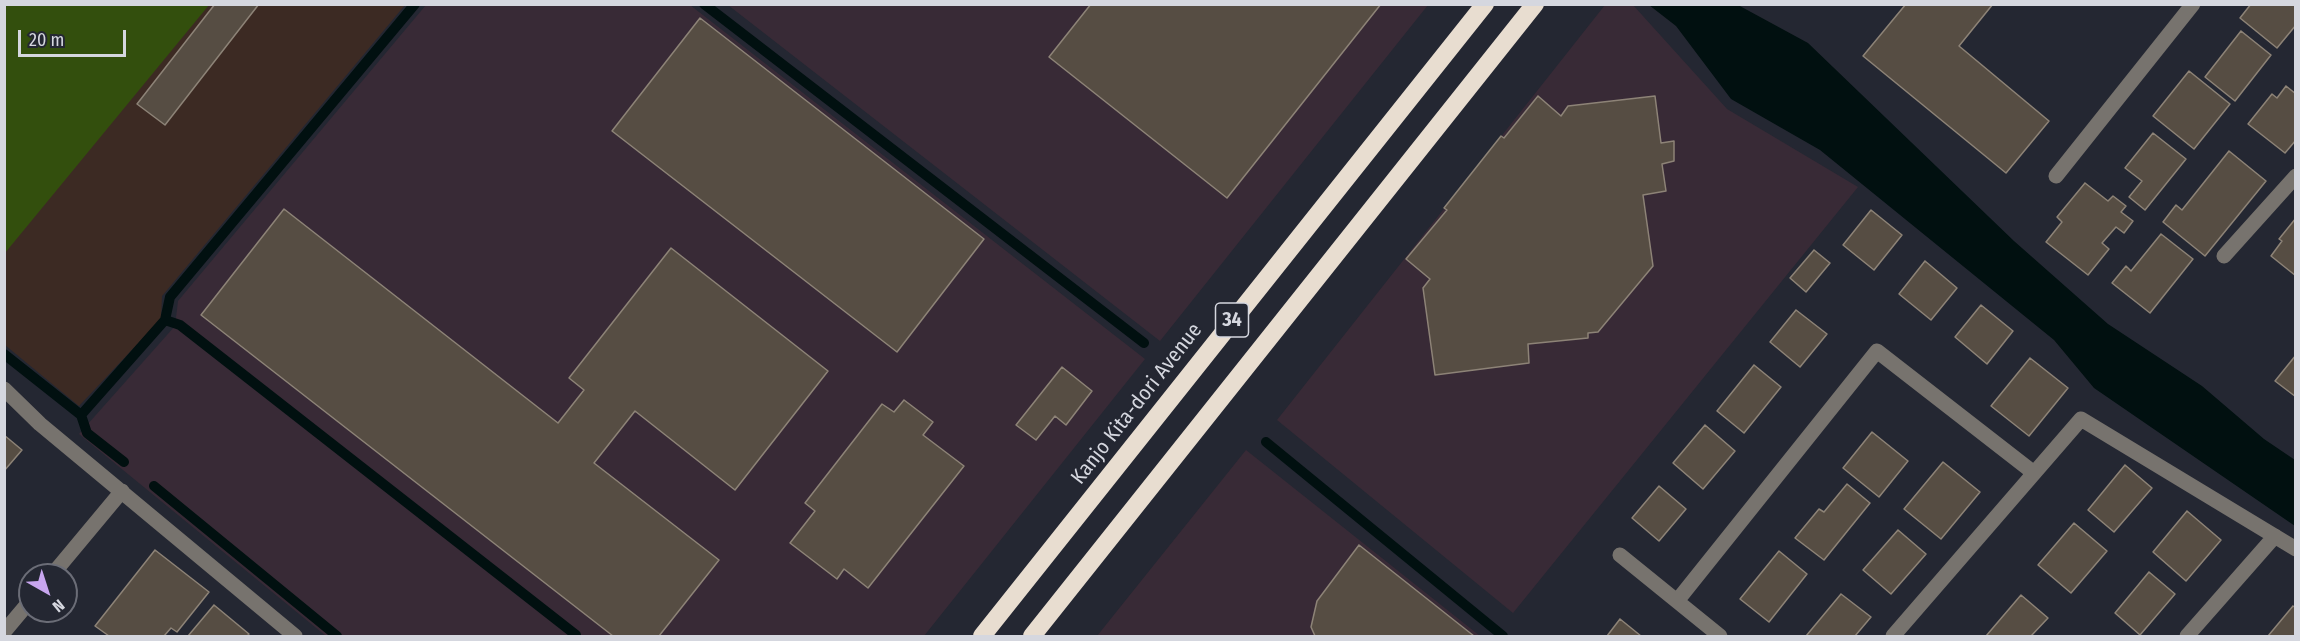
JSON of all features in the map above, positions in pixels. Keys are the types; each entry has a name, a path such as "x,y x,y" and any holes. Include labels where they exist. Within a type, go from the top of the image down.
{"highway":[{"name":"Kanjo Kita-dori Avenue","path":"982,636 1485,4"},
{"name":"34","path":"1032,636 1535,4"}],"street":[{"path":"2056,176 2193,4"},
{"path":"2224,256 2295,176"},
{"path":"1677,601 1876,351 2034,473"},
{"path":"4,389 40,424 122,491 285,633"},
{"path":"1893,636 2081,419 2295,549"},
{"path":"62,563 122,491"},
{"path":"2187,636 2275,536"},
{"path":"1620,555 1720,636"},
{"path":"4,632 18,615"}],"shaded area":[{"path":"4,5 405,5 162,296 161,319 79,406 5,345"},
{"path":"426,5 690,5 1145,359 924,636 326,636 79,434 175,326 178,301"},
{"path":"728,5 1428,5 1160,341"},
{"path":"1605,5 1633,5 1727,109 1858,187 1513,613 1277,420"},
{"path":"1649,5 1738,5 1808,43 2014,241 2108,324 2202,386 2264,439 2295,460 2295,526 2094,388 2054,340 1820,150 1731,99 1676,26"},
{"path":"1246,450 1480,636 1097,636"}],"green space":[{"path":"4,5 209,5 5,253"}],"building":[{"path":"215,4 259,4 165,125 137,104"},
{"path":"1091,4 1381,4 1227,198 1049,57"},
{"path":"1906,4 1993,4 1959,46 2049,121 2006,173 1863,56"},
{"path":"2251,4 2296,4 2296,25 2277,48 2240,18"},
{"path":"700,18 984,239 897,352 612,131"},
{"path":"2241,31 2271,55 2235,101 2205,77"},
{"path":"2189,71 2230,104 2194,149 2153,116"},
{"path":"2286,86 2296,94 2296,140 2285,153 2248,124 2272,94 2277,98"},
{"path":"1538,96 1561,116 1568,106 1655,96 1661,143 1674,141 1674,161 1662,164 1666,191 1643,195 1653,266 1598,332 1588,333 1588,338 1528,344 1529,363 1435,375 1423,288 1430,279 1406,259 1447,210 1444,208 1501,136 1504,138"},
{"path":"2153,133 2186,159 2145,210 2129,197 2142,181 2125,168"},
{"path":"2229,151 2266,181 2205,256 2163,222 2176,205 2182,210"},
{"path":"2085,183 2108,201 2113,196 2126,206 2121,212 2133,221 2124,233 2116,227 2102,243 2109,249 2088,275 2046,242 2062,222 2057,217"},
{"path":"284,209 558,423 584,390 569,378 671,248 828,371 735,490 635,411 594,463 719,560 659,636 613,636 201,315"},
{"path":"1871,210 1902,235 1874,270 1843,245"},
{"path":"2296,218 2296,276 2271,256 2282,241 2279,239"},
{"path":"2161,234 2193,259 2150,313 2112,283 2126,266 2131,271"},
{"path":"1814,250 1830,263 1806,292 1790,278"},
{"path":"1925,261 1957,288 1931,320 1899,294"},
{"path":"1981,305 2013,331 1987,364 1955,337"},
{"path":"1796,310 1827,334 1800,367 1770,342"},
{"path":"2296,355 2296,397 2275,381"},
{"path":"2030,358 2068,388 2029,436 1991,406"},
{"path":"1754,365 1781,387 1744,433 1717,411"},
{"path":"1062,367 1092,391 1066,425 1055,416 1036,440 1016,425"},
{"path":"904,400 933,422 923,435 964,466 868,588 844,569 837,579 790,543 815,511 805,503 882,404 894,412"},
{"path":"1705,425 1735,451 1703,489 1673,463"},
{"path":"1872,432 1908,461 1879,497 1843,468"},
{"path":"4,435 22,450 4,471"},
{"path":"1943,462 1980,492 1941,539 1904,509"},
{"path":"2125,465 2152,488 2114,532 2088,510"},
{"path":"1847,484 1870,503 1824,560 1795,538 1819,509 1824,512"},
{"path":"1659,486 1686,509 1659,541 1632,518"},
{"path":"2187,511 2221,540 2186,581 2153,552"},
{"path":"2074,523 2107,551 2071,593 2038,565"},
{"path":"1898,530 1926,554 1891,594 1863,570"},
{"path":"1359,545 1474,636 1315,636 1311,627 1317,601"},
{"path":"155,550 209,592 177,632 171,628 164,636 109,636 95,626"},
{"path":"1779,551 1807,574 1769,622 1740,599"},
{"path":"2149,572 2175,594 2140,635 2115,613"},
{"path":"1841,594 1871,617 1855,636 1806,636"},
{"path":"2021,595 2048,618 2031,636 1986,636"},
{"path":"214,605 249,634 247,636 188,636"},
{"path":"2293,606 2296,608 2296,636 2268,636"},
{"path":"1620,619 1641,636 1607,636"}],"waterway":[{"path":"4,354 81,415 165,320 170,297 415,4"},
{"path":"704,4 1144,343"},
{"path":"165,320 180,325 576,635"},
{"path":"81,415 87,433 124,462"},
{"path":"1266,442 1503,636"},
{"path":"154,486 337,636"}]}
